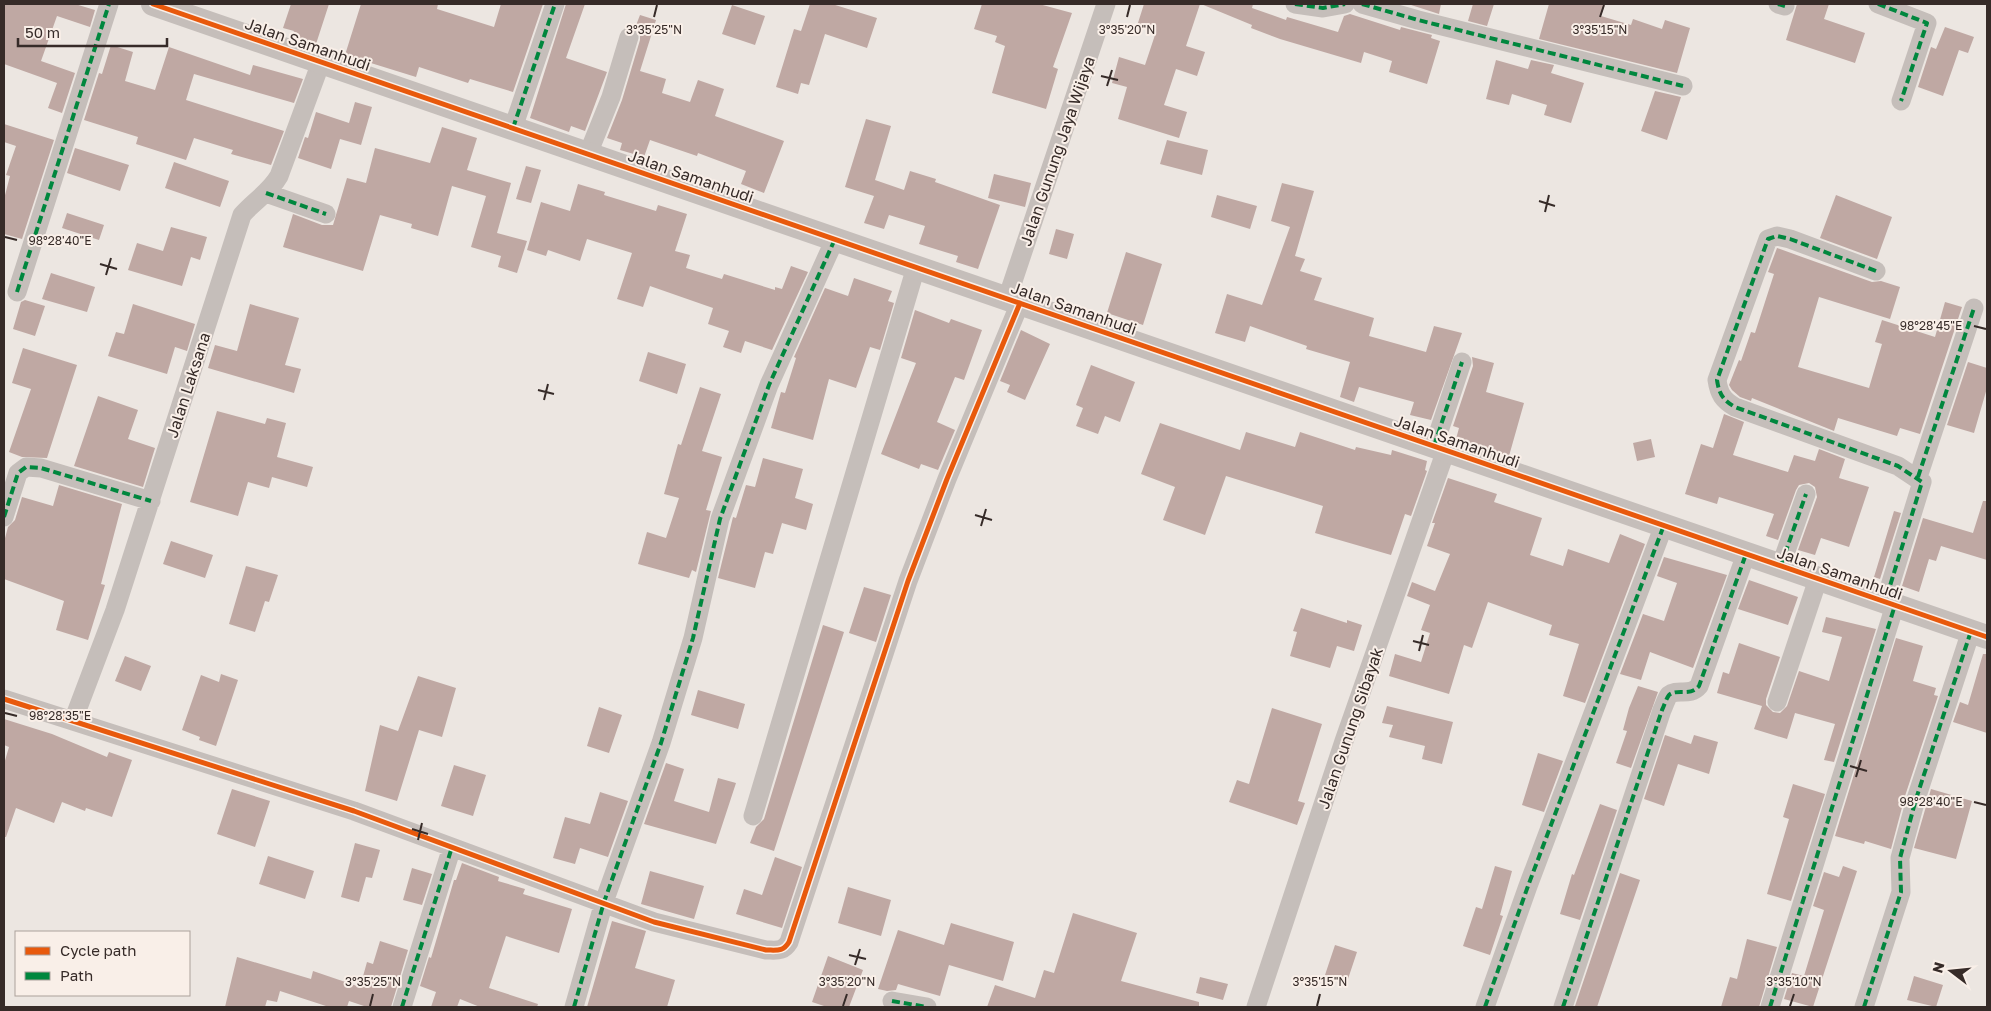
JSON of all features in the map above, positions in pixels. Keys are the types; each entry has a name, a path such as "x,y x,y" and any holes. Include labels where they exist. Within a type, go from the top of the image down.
{"street":[{"path":"17,292 109,4"},
{"name":"Jalan Samanhudi","path":"153,4 197,11 321,62 1979,634"},
{"path":"513,128 555,4"},
{"name":"Jalan Gunung Jaya Wijaya","path":"604,902 637,916 682,930 766,950 779,951 786,948 908,581 1014,301 1106,4"},
{"path":"1295,4 1323,8 1345,4"},
{"path":"1362,4 1418,20 1682,86"},
{"path":"1878,4 1927,23 1901,101"},
{"path":"588,154 611,97 629,38"},
{"name":"Jalan Laksana","path":"73,721 115,610 242,215 257,198 266,193 279,176 321,62"},
{"path":"266,193 326,214"},
{"path":"1770,1007 1890,603 1922,482 1918,477 1898,466 1735,407 1718,392 1717,380 1768,239 1777,236 1790,239 1876,271"},
{"path":"574,1007 604,902 674,700 693,638 720,519 769,386 835,239"},
{"path":"753,816 916,267"},
{"path":"1918,477 1974,308"},
{"name":"Jalan Gunung Sibayak","path":"1256,1007 1440,448 1462,362"},
{"path":"4,517 18,473 26,467 41,468 151,501"},
{"path":"1780,566 1806,494"},
{"path":"1485,1007 1528,886 1664,525"},
{"path":"1563,1007 1662,710 1669,696 1674,693 1688,693 1699,686 1746,554"},
{"path":"1777,702 1818,579"},
{"path":"1864,1007 1901,892 1900,858 1916,799 1979,634"},
{"path":"4,699 354,811 604,902"},
{"path":"402,1007 452,847"},
{"path":"892,1001 927,1007"}],"building":[{"path":"4,4 75,4 95,10 90,27 57,16 41,61 75,73 62,113 48,108 57,83 4,64"},
{"path":"291,4 329,4 316,44 292,36 294,31 283,28"},
{"path":"361,4 438,4 437,9 494,27 501,4 543,4 513,92 470,79 468,83 419,67 416,77 345,55"},
{"path":"566,4 585,4 566,58 607,72 585,131 571,126 569,132 530,118"},
{"path":"810,4 832,4 877,18 867,48 825,34 809,85 801,83 798,94 776,87 794,29 801,31"},
{"path":"982,4 1039,4 1072,13 1053,67 1058,69 1046,109 992,93 1005,46 995,42 997,36 974,29"},
{"path":"1144,4 1200,4 1186,46 1205,52 1197,76 1176,69 1164,105 1187,112 1179,138 1118,119 1127,87 1112,83 1119,57 1145,65 1156,32 1137,26"},
{"path":"1201,4 1253,4 1252,8 1286,20 1287,17 1338,32 1344,16 1350,14 1400,30 1401,27 1432,35 1431,38 1440,41 1427,84 1389,72 1392,61 1364,52 1361,63 1280,39 1251,28 1252,25"},
{"path":"1408,4 1441,4 1439,14"},
{"path":"1473,4 1494,4 1487,26 1468,21"},
{"path":"1549,4 1605,4 1601,16 1631,25 1633,19 1662,29 1665,20 1690,28 1677,73 1539,39"},
{"path":"1797,4 1829,4 1824,19 1865,33 1855,63 1786,40"},
{"path":"732,5 765,16 755,45 722,34"},
{"path":"640,15 656,20 640,71 666,79 662,93 690,102 698,80 724,89 715,116 784,141 764,193 741,184 746,171 698,153 697,156 650,140 644,157 620,150 622,143 607,138 622,100 640,40 640,34 635,28"},
{"path":"1945,27 1974,37 1968,53 1959,50 1943,96 1918,87 1931,47 1936,49"},
{"path":"111,45 133,52 125,81 155,90 169,47 250,75 253,65 303,79 294,103 194,74 186,100 284,131 271,165 231,154 233,150 194,138 186,160 136,144 138,137 84,120 99,73 102,74"},
{"path":"1496,60 1528,69 1531,60 1554,65 1551,73 1584,83 1571,123 1544,115 1547,105 1512,94 1509,105 1486,99"},
{"path":"1655,91 1681,97 1667,140 1641,131"},
{"path":"355,102 372,107 361,145 340,139 331,169 298,158 305,137 308,138 316,112 349,123"},
{"path":"866,119 891,126 875,180 904,190 910,171 936,179 935,182 1000,205 978,269 956,262 958,256 919,244 925,226 889,215 884,229 864,223 874,196 845,187"},
{"path":"4,124 54,140 22,239 4,234 4,199 10,176 6,175 16,146 4,142"},
{"path":"442,127 477,138 467,170 511,183 497,233 527,241 517,273 498,267 501,256 471,247 486,196 452,186 438,236 411,228 412,224 380,215 363,271 283,247 293,214 322,225 333,225 347,178 366,183 375,148 430,163"},
{"path":"1167,140 1208,150 1202,175 1160,164"},
{"path":"75,148 129,165 120,191 67,173"},
{"path":"174,162 229,181 220,207 165,188"},
{"path":"526,166 541,170 531,203 516,199"},
{"path":"994,174 1031,183 1025,207 988,198"},
{"path":"1282,183 1314,191 1295,256 1305,259 1300,271 1322,278 1314,300 1374,318 1369,336 1426,352 1434,326 1462,333 1431,420 1410,415 1414,402 1359,387 1354,402 1340,397 1350,362 1306,349 1307,346 1250,326 1245,342 1215,333 1227,294 1262,305 1290,227 1271,221"},
{"path":"578,184 605,192 604,195 656,211 658,205 687,214 675,251 690,255 686,268 722,279 724,274 775,290 775,287 782,289 791,266 808,272 772,350 745,341 741,353 723,347 729,331 708,324 713,308 650,286 643,307 617,299 632,253 587,239 580,261 548,250 546,256 527,250 541,202 570,211"},
{"path":"1217,195 1257,206 1250,229 1211,217"},
{"path":"1836,195 1892,217 1877,259 1820,238"},
{"path":"67,213 104,225 99,240 62,228"},
{"path":"171,227 207,237 200,260 191,257 182,286 128,270 137,243 163,251"},
{"path":"1056,229 1074,234 1067,259 1049,254"},
{"path":"1777,248 1872,282 1881,281 1900,287 1890,319 1819,297 1798,367 1869,388 1882,344 1875,342 1882,320 1935,337 1945,302 1962,307 1920,434 1900,428 1897,436 1838,418 1834,431 1752,398 1751,401 1740,397 1732,390 1729,385 1739,360 1741,361 1751,332 1755,333 1774,274 1768,272"},
{"path":"1126,252 1162,264 1143,325 1107,313"},
{"path":"51,273 95,287 87,312 42,299"},
{"path":"854,278 892,291 888,301 894,303 880,350 870,347 856,388 829,379 813,440 771,428 781,392 785,393 796,358 794,357 825,288 848,296"},
{"path":"25,300 45,306 35,336 13,329 21,302"},
{"path":"133,304 195,324 187,351 175,347 167,374 108,356 116,332 124,334"},
{"path":"250,304 299,318 285,365 301,369 294,393 208,368 215,345 237,351"},
{"path":"915,310 949,323 951,319 982,330 964,380 955,377 937,422 955,430 938,470 921,464 919,469 881,454 916,363 901,358"},
{"path":"1021,330 1050,344 1025,400 1007,392 1010,385 1000,381"},
{"path":"23,348 77,365 47,458 22,457 9,452 31,389 12,383"},
{"path":"648,352 686,364 677,394 639,381"},
{"path":"1472,357 1494,363 1486,392 1524,403 1509,456 1456,439 1459,428 1453,426 1473,366"},
{"path":"1968,362 1987,368 1987,388 1974,433 1947,425"},
{"path":"1091,365 1135,382 1120,422 1105,416 1098,434 1076,426 1083,408 1076,405"},
{"path":"700,387 721,394 702,451 722,457 706,510 711,511 696,572 692,570 689,578 638,564 647,532 666,538 679,498 664,494 678,444 681,445"},
{"path":"98,396 138,410 128,439 155,448 143,487 74,466"},
{"path":"217,411 265,424 267,418 286,423 277,457 313,467 307,487 272,477 269,488 248,482 238,516 190,502"},
{"path":"1724,414 1744,422 1733,455 1788,472 1794,455 1815,461 1819,449 1845,459 1839,478 1869,487 1849,547 1821,538 1815,555 1798,550 1817,497 1815,487 1809,483 1799,485 1796,490 1778,540 1766,536 1774,514 1719,497 1717,504 1685,494 1701,444 1713,448"},
{"path":"1160,423 1240,450 1246,432 1295,447 1300,432 1355,450 1356,447 1391,455 1392,450 1427,461 1425,470 1427,471 1411,516 1405,514 1391,555 1315,533 1323,506 1226,476 1205,535 1163,520 1175,487 1141,474"},
{"path":"1651,439 1655,457 1637,461 1633,443"},
{"path":"763,458 803,469 795,498 813,504 806,530 782,523 773,554 765,552 755,588 718,578 733,517 736,518 746,485 755,487"},
{"path":"1448,478 1497,494 1494,502 1542,518 1530,555 1563,566 1568,549 1609,563 1620,534 1645,544 1585,703 1563,696 1579,644 1549,635 1552,625 1488,602 1472,648 1464,645 1449,694 1389,676 1395,654 1421,662 1430,633 1421,630 1430,605 1407,596 1412,582 1435,591 1450,554 1427,546 1435,523 1432,523"},
{"path":"59,485 122,504 101,584 105,585 88,640 56,630 64,601 4,579 4,542 8,527 15,520 22,497 53,506"},
{"path":"1983,501 1987,501 1987,560 1941,546 1936,561 1929,559 1919,592 1902,586 1923,518 1973,533"},
{"path":"1894,511 1901,513 1880,579 1874,577"},
{"path":"171,541 213,555 205,578 163,564"},
{"path":"1664,557 1727,575 1693,668 1650,652 1641,680 1620,674 1643,614 1664,621 1677,583 1657,576"},
{"path":"246,566 278,575 269,602 265,601 255,632 229,624"},
{"path":"1749,580 1798,597 1788,625 1738,609"},
{"path":"864,587 891,595 876,642 849,633"},
{"path":"1301,608 1347,623 1347,620 1362,625 1354,651 1337,646 1330,668 1290,656 1297,632 1293,631"},
{"path":"1826,617 1876,629 1834,762 1824,760 1835,724 1795,713 1787,739 1754,729 1762,706 1717,693 1723,672 1729,674 1739,643 1780,657 1766,699 1766,705 1773,712 1780,713 1787,706 1799,671 1829,681 1842,637 1822,632"},
{"path":"823,625 844,632 774,851 750,843 756,827 764,819"},
{"path":"1896,638 1923,646 1913,681 1936,688 1934,695 1938,696 1905,796 1891,849 1865,841 1864,844 1835,836"},
{"path":"1983,654 1987,654 1987,733 1953,722 1960,702 1968,705"},
{"path":"125,656 151,666 141,691 115,681"},
{"path":"221,674 238,680 216,746 199,740 200,737 182,730 201,675 219,682"},
{"path":"418,676 456,688 442,737 419,730 397,801 365,791 380,725 398,731"},
{"path":"1638,686 1658,692 1631,768 1616,763 1627,731 1623,730 1629,708"},
{"path":"698,690 745,704 738,729 691,715"},
{"path":"1387,706 1453,722 1442,764 1422,759 1425,746 1389,737 1393,725 1382,723"},
{"path":"599,707 622,715 609,753 587,746"},
{"path":"1272,708 1322,724 1298,801 1305,803 1297,825 1229,802 1237,780 1249,784"},
{"path":"4,719 52,734 107,757 109,752 132,760 112,817 86,808 85,811 62,802 54,823 16,808 6,837 4,837 4,764 9,747 4,745"},
{"path":"1665,735 1691,744 1694,735 1718,742 1709,774 1678,764 1664,806 1644,799"},
{"path":"1538,753 1563,761 1544,812 1522,805"},
{"path":"666,763 684,769 674,801 709,812 718,778 736,783 716,844 644,824"},
{"path":"454,765 486,775 473,816 441,806"},
{"path":"1793,784 1825,794 1791,901 1767,894 1789,819 1783,817"},
{"path":"232,789 270,801 255,847 217,834"},
{"path":"1931,789 1972,801 1956,859 1914,848"},
{"path":"600,792 628,801 608,857 580,848 575,864 553,858 565,817 590,824"},
{"path":"1600,804 1617,810 1580,920 1560,914 1572,874 1574,875"},
{"path":"355,843 380,850 372,878 366,877 359,902 341,897"},
{"path":"268,856 314,871 305,899 259,884"},
{"path":"775,857 802,867 782,928 736,914 744,889 762,895"},
{"path":"462,863 499,877 498,881 525,889 523,894 572,909 559,953 506,936 489,988 538,1004 537,1007 480,1007 460,999 457,1007 431,1007 436,992 420,986 429,957 431,958 454,880 456,880"},
{"path":"1495,866 1512,871 1500,915 1503,916 1490,955 1463,946 1476,907 1482,909"},
{"path":"1843,866 1857,871 1813,1007 1784,999 1792,973 1804,976 1824,910 1813,906 1824,872 1839,877"},
{"path":"412,868 432,874 422,905 403,900"},
{"path":"650,871 704,886 694,919 641,904"},
{"path":"1620,873 1640,880 1597,1007 1575,1006"},
{"path":"848,887 891,900 881,936 838,923"},
{"path":"1073,913 1137,933 1121,981 1199,1002 1199,1007 987,1007 995,985 1035,998 1044,970 1054,973"},
{"path":"612,921 646,931 635,968 675,980 667,1007 587,1007"},
{"path":"951,923 1014,942 1003,981 949,965 940,996 898,984 896,990 878,989 898,930 944,945"},
{"path":"1747,939 1777,947 1759,1007 1721,1007 1730,977 1737,979"},
{"path":"380,941 408,950 391,1007 367,1007 349,1001 347,1007 329,1007 280,991 277,1002 267,1000 265,1007 225,1007 237,957 311,979 313,971 360,987 367,962 373,964"},
{"path":"1335,945 1357,952 1347,982 1325,975"},
{"path":"828,956 863,970 849,1007 827,1007 812,1002"},
{"path":"1914,976 1943,985 1936,1007 1907,1000"},
{"path":"1200,977 1228,984 1223,1000 1196,993"}],"marked path":[{"path":"17,292 109,4"},
{"path":"513,128 555,4"},
{"path":"1295,4 1323,8 1345,4"},
{"path":"1362,4 1418,20 1683,86"},
{"path":"1778,4 1785,6"},
{"path":"1878,4 1927,23 1901,101"},
{"path":"266,193 326,214"},
{"path":"1876,271 1790,239 1777,236 1768,239 1717,380 1722,396 1735,407 1898,466 1922,482 1885,602"},
{"path":"574,1007 604,902 661,743 693,638 720,519 769,385 835,239"},
{"path":"1918,477 1974,308"},
{"path":"1434,446 1462,362"},
{"path":"4,517 18,473 26,467 41,468 151,501"},
{"path":"1781,565 1806,494"},
{"path":"1485,1007 1528,886 1664,525"},
{"path":"1563,1007 1666,700 1672,693 1692,691 1699,686 1746,554"},
{"path":"1770,1007 1895,605"},
{"path":"1864,1007 1901,892 1900,858 1916,799 1971,631"},
{"path":"402,1007 452,847"},
{"path":"892,1001 927,1007"}],"cycle path":[{"path":"153,4 1987,637"},
{"path":"4,699 354,811 654,922 766,950 782,949 789,942 908,581 947,479 1020,303"}]}
